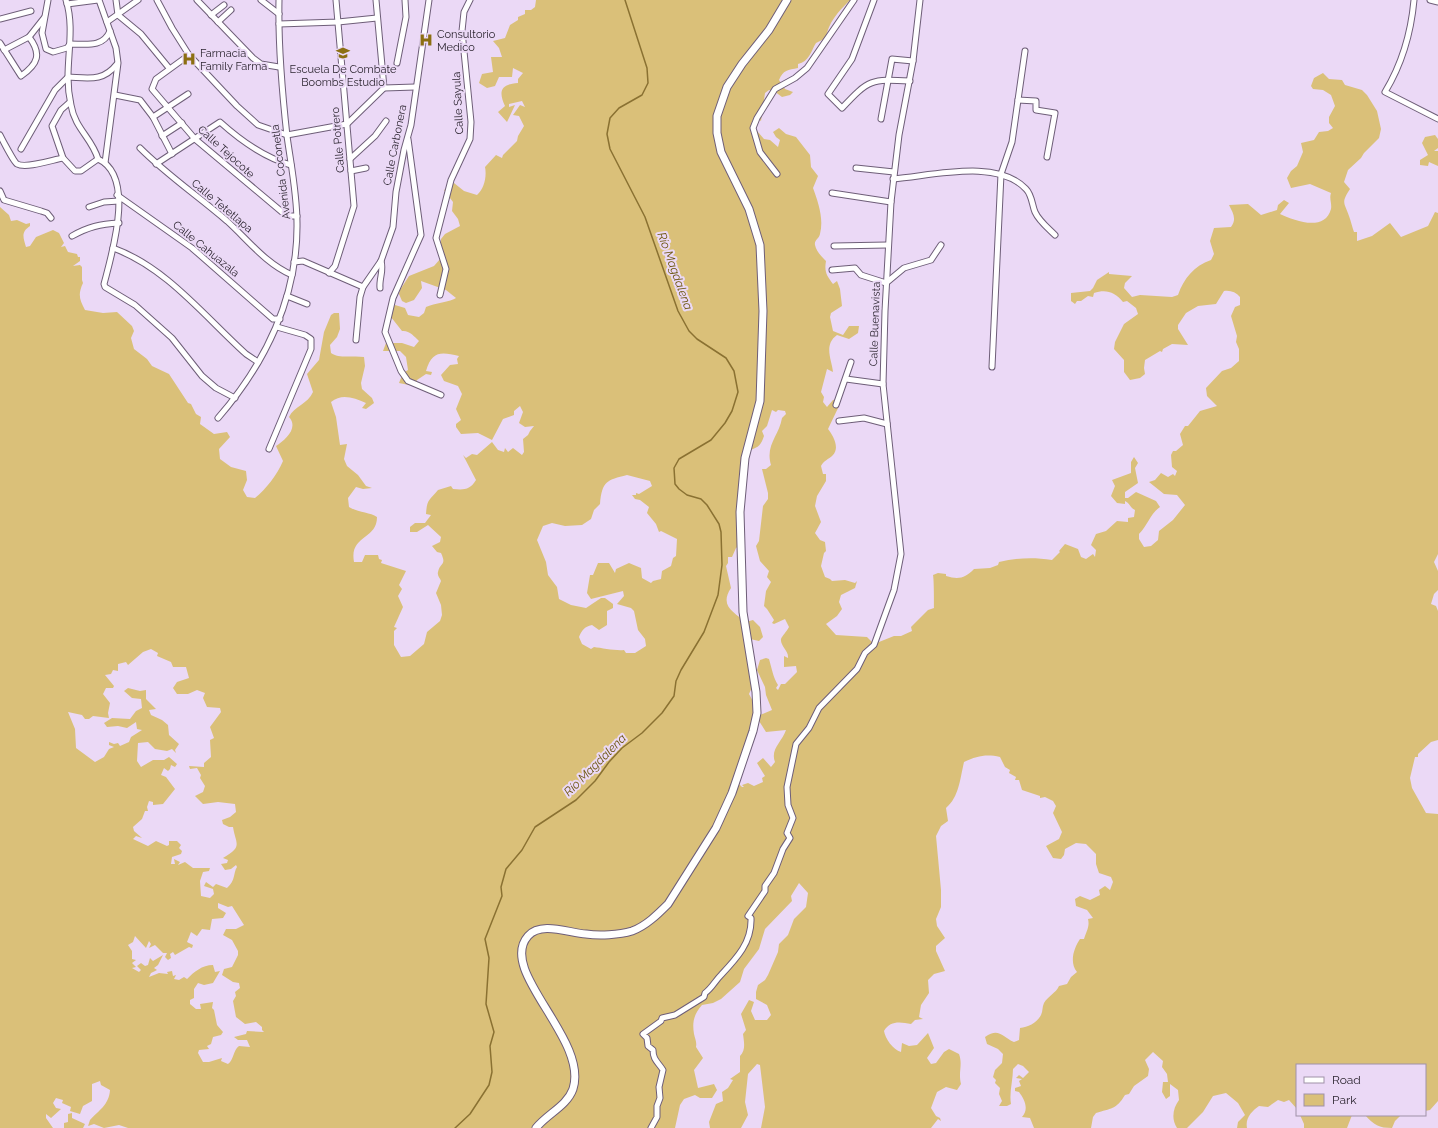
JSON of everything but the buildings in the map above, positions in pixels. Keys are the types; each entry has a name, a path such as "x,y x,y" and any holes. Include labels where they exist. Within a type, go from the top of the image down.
{"street":[{"path":"48,0 42,33 46,48 53,52 67,48 70,44 97,44 107,38 110,31"},
{"path":"105,162 115,95 118,63 116,48 98,0 67,2 70,44 68,77 70,102 75,120 95,151 98,159 105,162 114,175 119,201 119,223 104,284 107,290 135,305 172,338 202,376 216,388 235,398"},
{"path":"116,0 118,15 141,34 169,68 189,55"},
{"path":"107,22 138,0"},
{"path":"157,0 189,55 248,117 258,125 287,135 347,124 384,88 415,87"},
{"path":"197,0 261,64 279,67"},
{"path":"261,0 279,14"},
{"name":"Avenida Coconetla","path":"218,418 235,398 258,362 277,327 292,276 297,216 279,67 279,0"},
{"name":"Calle Potrero","path":"330,273 336,266 354,206 336,0"},
{"path":"376,0 384,88"},
{"path":"397,63 406,17 405,0"},
{"name":"Calle Carbonera","path":"363,287 381,261 393,227 396,192 404,150 408,138 429,0"},
{"name":"Calle Sayula","path":"440,294 446,269 436,238 451,180 470,139 471,122 462,31 464,12 470,0"},
{"path":"536,1128 541,1121 562,1105 573,1090 576,1076 572,1056 562,1034 528,979 521,958 522,949 527,937 533,932 544,929 587,935 632,931 658,914 668,904 716,828 732,793 753,731 757,713 756,692 743,612 740,512 745,458 761,395 763,311 760,244 750,213 721,152 717,133 717,116 727,87 742,64 769,30 787,0"},
{"path":"777,174 760,152 753,128 757,118 775,89 795,78 807,68 854,0"},
{"path":"874,0 852,59 828,94 842,108 859,90 872,81 910,81"},
{"name":"Calle Buenavista","path":"651,1128 657,1117 657,1106 660,1098 659,1087 663,1070 652,1056 653,1050 648,1046 647,1038 643,1034 661,1021 662,1018 675,1015 704,997 740,954 751,926 751,918 748,916 749,912 756,906 765,891 765,886 774,873 782,849 790,838 787,833 793,818 788,805 787,787 796,744 809,728 819,708 857,669 865,653 874,644 894,590 901,554 883,384 887,245 893,179 910,81 920,0"},
{"path":"1414,0 1412,22 1397,72 1385,92 1438,119"},
{"path":"1430,0 1438,2"},
{"path":"211,15 224,5"},
{"path":"218,22 231,10"},
{"path":"0,19 31,11"},
{"path":"4,50 29,37 46,15"},
{"path":"279,24 338,22 377,18"},
{"path":"0,44 21,76 33,67 36,60 37,47 29,37"},
{"path":"992,367 1001,174 1012,142 1025,51"},
{"path":"881,119 892,59 913,61"},
{"path":"21,149 55,90 68,77 97,78 111,72 118,63"},
{"name":"Calle Tejocote","path":"169,68 156,79 152,88 195,139 282,212 290,216 297,216"},
{"path":"153,117 188,94"},
{"path":"115,95 140,100 153,117 172,154"},
{"path":"1018,100 1036,102 1036,110 1055,113 1047,157"},
{"path":"70,102 61,110 52,126 63,158 75,171 81,171 98,159"},
{"path":"350,159 375,136 386,121"},
{"path":"156,164 220,122 240,139 280,162 291,165"},
{"path":"162,136 182,123"},
{"path":"0,134 10,152 12,159 17,164 26,166 63,158"},
{"path":"408,138 421,235 393,298 385,332 401,371 408,381 441,394"},
{"name":"Calle Tetetlapa","path":"140,148 156,164 228,222 279,270 292,276"},
{"path":"351,171 366,168"},
{"path":"856,168 894,172"},
{"path":"893,179 949,172 985,171 1011,177 1028,190 1035,212 1055,236"},
{"path":"0,191 4,200 41,211 51,218"},
{"path":"832,193 890,202"},
{"name":"Calle Cahuazala","path":"117,195 192,248 273,319 280,319"},
{"path":"89,207 104,202 119,201"},
{"path":"72,236 85,228 98,224 119,223"},
{"path":"834,246 887,245"},
{"path":"832,270 855,268 861,275 886,283 904,268 931,260 941,245"},
{"path":"113,248 136,258 158,273 246,354 258,362"},
{"path":"294,262 303,261 363,287 360,297 356,340"},
{"path":"380,288 379,279 383,269 381,261"},
{"path":"287,296 307,304"},
{"path":"269,449 311,349 311,339 305,335 277,327"},
{"path":"836,405 851,362"},
{"path":"846,379 883,384"},
{"path":"839,421 864,418 887,424"}],"green space":[{"path":"536,0 853,0 852,2 849,1 837,14 829,27 826,38 816,43 807,59 798,64 798,68 791,69 782,74 779,80 785,89 793,92 790,95 782,97 774,91 769,90 765,93 761,121 755,116 751,124 764,139 770,140 778,147 780,140 773,132 779,128 786,134 796,137 810,155 811,167 818,176 813,188 820,210 821,222 820,234 815,242 815,245 818,252 826,261 825,268 828,276 833,284 837,281 840,289 842,306 831,313 830,317 833,331 843,335 849,326 859,326 858,333 849,339 837,335 830,343 829,353 833,372 827,369 821,392 824,397 823,402 827,407 833,400 838,399 839,406 828,429 834,438 836,449 833,455 821,466 823,474 826,474 826,481 817,496 815,506 821,522 815,533 820,540 825,542 826,551 824,553 821,566 825,577 832,581 845,580 855,583 857,581 855,588 841,595 839,602 842,609 837,616 826,624 836,635 867,637 874,644 912,631 911,627 928,610 934,608 933,575 938,573 958,578 965,576 974,569 990,568 998,565 999,562 1031,558 1052,560 1065,544 1078,549 1081,557 1086,559 1093,554 1095,557 1096,550 1091,545 1096,534 1106,531 1117,521 1128,522 1128,518 1134,517 1135,510 1128,503 1125,501 1125,504 1117,503 1111,496 1115,486 1112,480 1131,473 1131,462 1134,457 1138,463 1135,468 1138,483 1125,492 1125,498 1128,498 1136,492 1156,501 1160,507 1139,534 1139,539 1144,547 1151,546 1158,540 1159,531 1173,520 1185,505 1177,495 1164,494 1149,482 1155,480 1161,473 1168,477 1173,474 1175,476 1177,471 1172,467 1171,455 1173,451 1176,451 1183,445 1180,434 1185,426 1188,426 1200,411 1217,406 1207,396 1206,388 1222,371 1231,368 1239,361 1239,349 1236,342 1237,336 1231,316 1235,307 1240,305 1240,297 1233,292 1224,291 1216,304 1198,306 1186,313 1178,325 1178,329 1188,345 1172,344 1163,349 1162,352 1160,351 1145,360 1145,374 1140,378 1130,380 1124,372 1124,360 1114,349 1115,342 1124,324 1138,314 1136,308 1127,301 1123,302 1117,296 1106,291 1094,293 1093,297 1088,296 1081,301 1077,301 1075,304 1071,301 1071,293 1090,291 1097,280 1109,272 1109,274 1132,276 1125,283 1124,288 1132,297 1140,295 1172,297 1178,295 1183,283 1190,273 1211,260 1214,254 1210,241 1214,228 1231,227 1233,224 1234,216 1229,205 1248,204 1261,215 1277,210 1278,205 1284,200 1289,203 1280,214 1301,222 1316,223 1323,220 1328,216 1331,209 1331,193 1310,184 1291,188 1287,178 1291,171 1297,166 1303,152 1301,143 1314,140 1319,132 1328,131 1333,128 1329,123 1329,117 1335,106 1331,95 1323,90 1313,89 1311,86 1314,78 1323,73 1329,79 1342,80 1345,85 1362,90 1367,95 1377,111 1381,129 1379,138 1348,170 1344,182 1350,189 1344,202 1354,232 1357,232 1357,241 1372,236 1390,223 1401,237 1428,226 1435,212 1438,213 1438,554 1434,562 1438,571 1438,590 1434,594 1431,604 1436,606 1438,611 1438,740 1431,742 1418,754 1418,757 1415,757 1410,778 1412,788 1426,813 1438,814 1438,1101 1430,1110 1426,1111 1426,1064 1296,1064 1296,1108 1289,1100 1284,1102 1278,1100 1268,1107 1259,1106 1248,1118 1247,1128 1237,1128 1238,1122 1245,1115 1238,1103 1226,1093 1213,1096 1203,1112 1187,1128 1177,1128 1173,1117 1175,1106 1179,1100 1178,1090 1170,1084 1170,1096 1166,1099 1162,1092 1163,1082 1168,1082 1167,1074 1162,1067 1163,1061 1153,1052 1145,1060 1149,1069 1148,1076 1134,1086 1129,1094 1125,1095 1116,1106 1096,1113 1093,1117 1091,1128 1034,1128 1030,1118 1022,1117 1026,1108 1025,1104 1019,1092 1015,1091 1015,1088 1021,1086 1019,1081 1022,1079 1016,1078 1019,1075 1023,1078 1029,1072 1023,1066 1018,1064 1013,1069 1010,1095 1011,1104 1007,1106 999,1106 1002,1101 999,1094 1000,1088 995,1083 996,1080 993,1077 995,1070 1002,1063 1003,1054 998,1049 987,1044 985,1037 990,1034 997,1033 1014,1042 1019,1040 1020,1028 1026,1027 1037,1020 1042,1014 1043,1004 1059,986 1067,984 1071,977 1077,972 1073,964 1074,951 1080,939 1084,939 1088,927 1088,919 1093,918 1087,910 1076,906 1075,899 1080,896 1090,900 1100,895 1099,890 1105,886 1110,890 1113,882 1111,877 1099,873 1096,864 1096,854 1086,844 1076,843 1065,849 1064,855 1061,859 1053,858 1046,846 1059,839 1062,832 1053,813 1056,806 1053,801 1045,797 1040,798 1040,796 1022,790 1019,780 1015,780 1016,777 1009,773 1010,770 1005,767 1000,757 986,756 977,757 964,762 954,799 946,808 948,821 941,826 936,836 941,907 936,919 937,926 945,938 936,946 936,951 945,971 934,974 928,980 929,993 921,1005 919,1017 923,1019 915,1020 911,1024 900,1022 893,1023 886,1027 884,1031 890,1043 895,1049 901,1052 902,1043 909,1046 917,1045 928,1033 934,1048 927,1058 931,1064 936,1063 944,1052 949,1049 959,1054 961,1062 961,1084 957,1090 946,1087 937,1092 931,1108 941,1121 938,1119 931,1128 761,1128 765,1107 760,1065 757,1064 748,1074 745,1102 748,1115 741,1128 710,1128 709,1122 716,1104 723,1101 722,1092 728,1088 733,1080 730,1079 740,1072 740,1056 744,1046 743,1034 746,1030 741,1014 749,1000 754,1002 751,1011 755,1020 767,1020 771,1015 767,1005 756,999 756,992 758,985 765,980 768,975 778,952 779,944 788,935 794,919 806,907 808,893 799,883 791,896 792,901 765,929 759,949 744,969 740,982 721,999 713,1003 702,1005 697,1012 694,1018 693,1030 696,1047 703,1058 694,1070 698,1088 714,1084 717,1090 712,1098 700,1098 695,1095 684,1099 680,1105 675,1128 128,1128 119,1125 104,1128 94,1124 88,1126 90,1120 108,1100 110,1090 101,1085 100,1081 92,1084 92,1101 83,1106 80,1114 70,1111 71,1107 62,1103 63,1100 56,1098 53,1103 56,1108 61,1109 51,1118 46,1114 46,1118 53,1128 0,1128 0,207 9,215 11,221 17,220 26,224 30,223 30,226 24,233 26,247 30,246 36,237 53,230 59,233 64,243 61,247 65,246 68,252 77,254 78,257 80,257 80,261 73,266 80,265 82,267 83,283 80,290 80,296 81,303 85,310 103,313 117,312 132,326 134,331 131,338 134,349 147,359 152,366 169,374 188,403 191,404 196,414 201,417 200,424 214,434 227,432 230,437 219,449 220,459 231,467 246,471 247,480 243,490 247,497 255,498 267,486 281,466 283,461 276,446 287,437 292,429 292,421 289,417 291,413 308,399 313,392 307,374 319,360 324,332 331,315 334,313 339,313 340,329 337,337 330,345 331,353 338,356 364,357 365,366 361,383 362,389 372,398 374,403 366,409 362,408 366,403 348,397 335,399 331,402 336,417 340,445 347,444 344,459 347,466 358,475 366,486 372,488 363,489 356,487 348,498 349,507 377,517 373,530 355,547 354,562 362,562 365,555 378,555 379,559 382,560 381,563 406,571 399,585 402,589 398,596 403,607 394,627 397,628 394,631 394,645 401,657 410,656 424,644 427,632 440,621 442,615 441,605 436,593 441,581 438,576 438,572 443,560 441,553 437,552 432,546 440,542 441,537 428,525 417,532 410,532 410,527 415,523 425,523 431,515 426,514 427,505 438,490 451,486 453,489 464,489 469,488 474,483 476,480 463,455 466,458 472,454 477,455 492,442 498,450 504,452 505,448 508,452 513,448 522,455 524,452 523,439 528,435 534,426 525,427 519,423 523,412 520,406 514,411 514,415 503,419 492,440 478,433 461,434 456,427 456,424 461,420 456,409 462,394 458,386 444,381 441,375 450,365 458,364 457,359 459,356 443,353 438,354 431,359 428,364 426,371 432,372 431,375 426,374 417,380 414,386 399,383 403,373 408,370 406,357 400,351 383,351 386,343 402,343 414,347 419,341 409,332 402,331 387,312 395,305 405,308 408,315 419,317 424,313 426,307 456,298 446,290 421,281 422,288 414,300 406,303 402,301 399,294 409,276 434,266 441,258 441,239 445,234 460,226 458,219 452,211 453,202 444,190 454,183 464,191 477,195 481,190 486,175 485,167 496,155 502,158 503,155 517,141 518,136 524,126 519,116 513,115 520,105 525,107 522,101 509,104 509,107 515,105 507,122 498,112 505,106 502,96 502,89 508,85 518,83 518,79 523,73 513,68 512,77 499,77 495,86 487,88 479,83 482,74 493,72 491,57 502,57 499,48 493,41 505,38 510,25 518,20 518,17 525,14 525,10 531,10 535,7","holes":["772,410 776,412 778,410 785,411 786,414 782,418 771,446 771,465 766,469 762,469 768,499 763,506 759,541 756,546 760,561 769,571 767,577 771,582 766,591 764,606 774,620 772,623 774,624 785,619 789,627 781,639 781,642 788,655 788,658 784,656 784,667 796,666 797,672 785,684 781,684 778,690 776,688 778,685 769,659 766,658 760,660 757,670 765,687 766,695 772,710 760,715 759,721 766,732 786,730 775,749 775,762 771,767 763,758 757,763 765,776 762,778 763,782 754,786 748,783 742,785 744,787 742,787 738,783 744,749 756,732 754,703 749,694 753,685 748,666 750,639 759,641 763,637 760,627 753,620 746,622 733,612 727,604 728,594 731,588 726,566 728,563 728,557 732,557 736,548 744,542 745,537 739,526 740,472 750,450 761,444 764,436 762,431 767,426","627,475 650,481 652,486 639,494 636,493 636,495 632,495 635,499 640,500 649,507 647,513 656,524 659,532 661,531 677,539 676,556 673,558 671,566 662,571 661,579 651,583 642,578 641,568 629,563 616,569 615,573 609,563 598,563 593,575 590,575 587,593 591,599 623,591 624,596 617,604 631,608 634,611 638,630 645,639 646,646 635,653 626,653 624,650 594,647 591,649 582,644 579,637 585,628 592,625 599,630 607,625 607,611 613,608 613,604 605,598 601,598 586,608 571,605 559,599 557,587 548,575 546,562 537,540 543,526 552,523 565,526 582,525 591,519 594,510 600,504 604,486 610,480","151,649 158,653 157,656 171,662 173,667 186,667 189,678 177,682 173,688 177,694 188,694 197,690 205,693 203,698 207,707 220,708 221,712 210,727 214,738 210,740 211,757 204,763 204,767 189,766 190,769 197,768 201,775 200,778 205,786 203,792 195,796 203,804 218,802 235,804 236,812 230,817 222,820 223,824 233,827 237,845 233,851 223,858 228,860 227,863 221,864 225,870 231,869 236,865 237,867 232,882 227,888 216,884 213,887 206,882 204,886 213,889 214,894 210,898 201,896 200,881 203,872 209,871 210,868 193,868 185,862 178,865 180,862 174,859 175,864 171,864 172,857 181,854 182,851 179,848 181,845 177,841 169,841 169,845 167,846 156,841 148,846 133,839 136,836 142,838 134,831 133,827 142,819 145,811 148,811 147,807 149,801 153,802 153,805 163,804 175,789 166,777 161,775 164,768 168,771 171,765 175,767 177,764 169,757 164,760 153,760 141,767 137,761 138,743 148,742 155,749 167,751 172,749 176,753 175,750 179,744 169,735 168,725 162,720 151,715 149,710 156,709 146,699 146,690 140,691 128,688 124,691 132,698 141,699 142,708 136,711 130,719 112,718 104,723 107,727 118,726 127,728 136,722 137,729 142,730 131,737 129,742 120,746 118,743 114,744 109,742 109,745 114,747 109,749 104,757 95,762 76,748 75,729 68,712 82,715 85,719 89,719 93,716 109,718 108,713 110,703 103,694 106,688 113,688 114,686 105,675 111,674 113,670 118,671 118,664 126,662 128,665 143,652","218,903 228,907 232,906 244,925 236,929 226,929 223,935 232,940 238,951 238,955 232,967 224,969 222,975 233,982 239,983 240,988 235,992 236,996 233,1001 236,1017 245,1024 256,1022 262,1027 264,1032 247,1031 246,1034 234,1037 238,1040 247,1040 250,1047 239,1046 228,1064 221,1061 222,1058 209,1062 203,1062 198,1053 199,1050 209,1049 207,1046 211,1044 213,1037 221,1035 223,1032 217,1025 214,1010 212,1008 213,1002 200,1004 201,1009 196,1009 190,1004 190,1000 194,998 194,989 198,983 204,985 213,983 220,971 215,972 213,965 209,965 198,969 187,979 184,977 179,980 174,979 176,975 173,976 172,971 167,972 168,974 159,973 149,977 151,973 157,970 154,968 158,965 163,955 153,961 150,958 148,965 145,966 141,963 137,966 141,970 139,972 132,968 136,967 132,963 136,960 132,959 132,951 128,945 133,942 135,936 146,948 149,941 151,944 149,948 155,945 163,953 167,953 165,957 168,960 171,958 170,954 173,952 175,955 189,947 192,948 193,945 187,942 191,932 197,936 202,929 210,930 212,919 223,918 226,913 218,908"]},
{"path":"1435,135 1438,139 1438,148 1434,151 1438,151 1438,166 1429,162 1428,166 1420,165 1420,160 1428,155 1422,143 1425,137"},
{"path":"72,1113 72,1118 85,1124 83,1128 64,1128 64,1123 68,1122 68,1114"},
{"path":"1300,1116 1352,1116 1347,1128 1304,1128"},
{"path":"1366,1116 1400,1116 1395,1121 1392,1128 1377,1125"}],"waterway":[{"name":"Río Magdalena","path":"455,1128 470,1114 489,1085 492,1072 490,1046 494,1032 486,1004 489,958 485,939 502,896 501,887 506,869 522,850 535,827 576,800 595,781 622,748 642,733 662,713 674,696 676,681 704,632 718,595 722,565 721,532 719,524 707,505 701,499 687,495 679,489 675,484 674,468 679,459 711,440 725,423 732,411 738,392 734,371 726,358 697,339 689,331 678,311 645,217 610,149 607,134 610,118 619,108 642,95 648,83 647,68 625,0"}],"place":[{"name":"Consultorio Medico","path":"426,40"},
{"name":"Escuela De Combate Boombs Estudio","path":"343,53"},
{"name":"Farmacia Family Farma","path":"189,59"}]}
